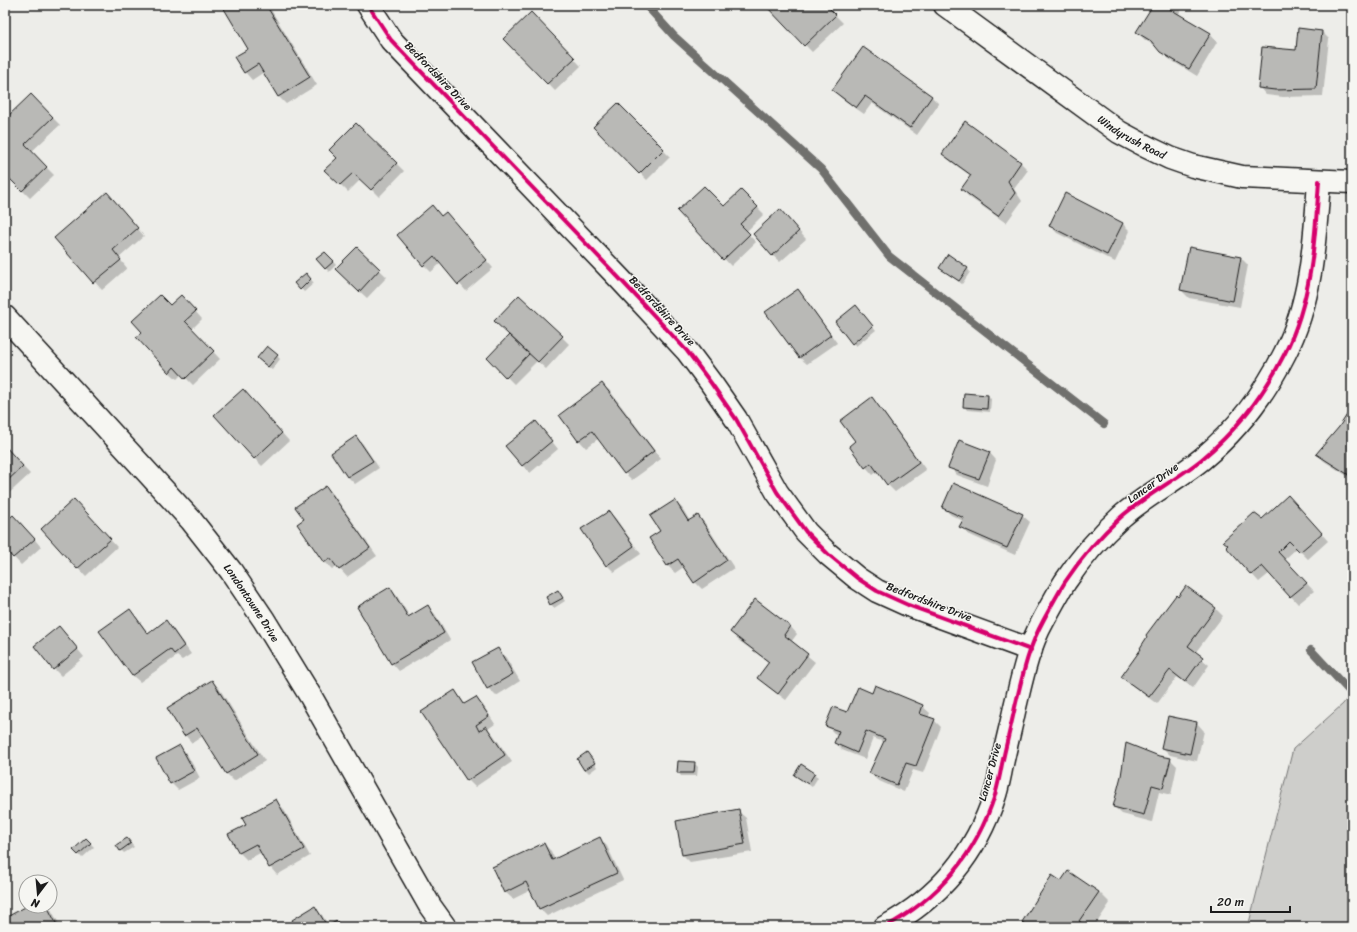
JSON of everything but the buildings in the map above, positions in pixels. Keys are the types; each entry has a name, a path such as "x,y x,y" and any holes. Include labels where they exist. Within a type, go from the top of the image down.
{"street":[{"name":"Bedfordshire Drive","path":"368,5 391,40 687,351 736,419 777,492 806,532 828,554 857,578 877,591 908,605 1031,650"},
{"name":"Windyrush Road","path":"945,5 1119,132 1170,158 1193,166 1242,177 1352,182"},
{"name":"Lancer Drive","path":"885,927 917,906 937,890 962,862 982,829 995,794 1023,673 1040,626 1065,582 1086,554 1103,535 1142,501 1201,460 1235,429 1263,393 1286,352 1295,330 1308,284 1312,261 1320,181"},
{"name":"Londontowne Drive","path":"5,317 191,520 231,571 264,620 311,697 430,906 445,927"}],"shaded area":[{"path":"1352,692 1352,927 1248,927 1293,749 1343,704"}],"waterway":[{"path":"646,5 674,36 821,169 889,256 1104,424"},
{"path":"1311,650 1352,694"}],"cycle path":[{"path":"368,5 391,40 687,351 736,419 777,492 806,532 828,554 857,578 877,591 908,605 1031,650"},
{"path":"885,927 904,915 939,888 966,855 977,836 987,816 996,791 1029,652 1043,621 1071,573 1091,548 1121,517 1192,467 1215,448 1239,423 1259,397 1277,368 1294,333 1307,291 1314,247 1319,181"}]}
